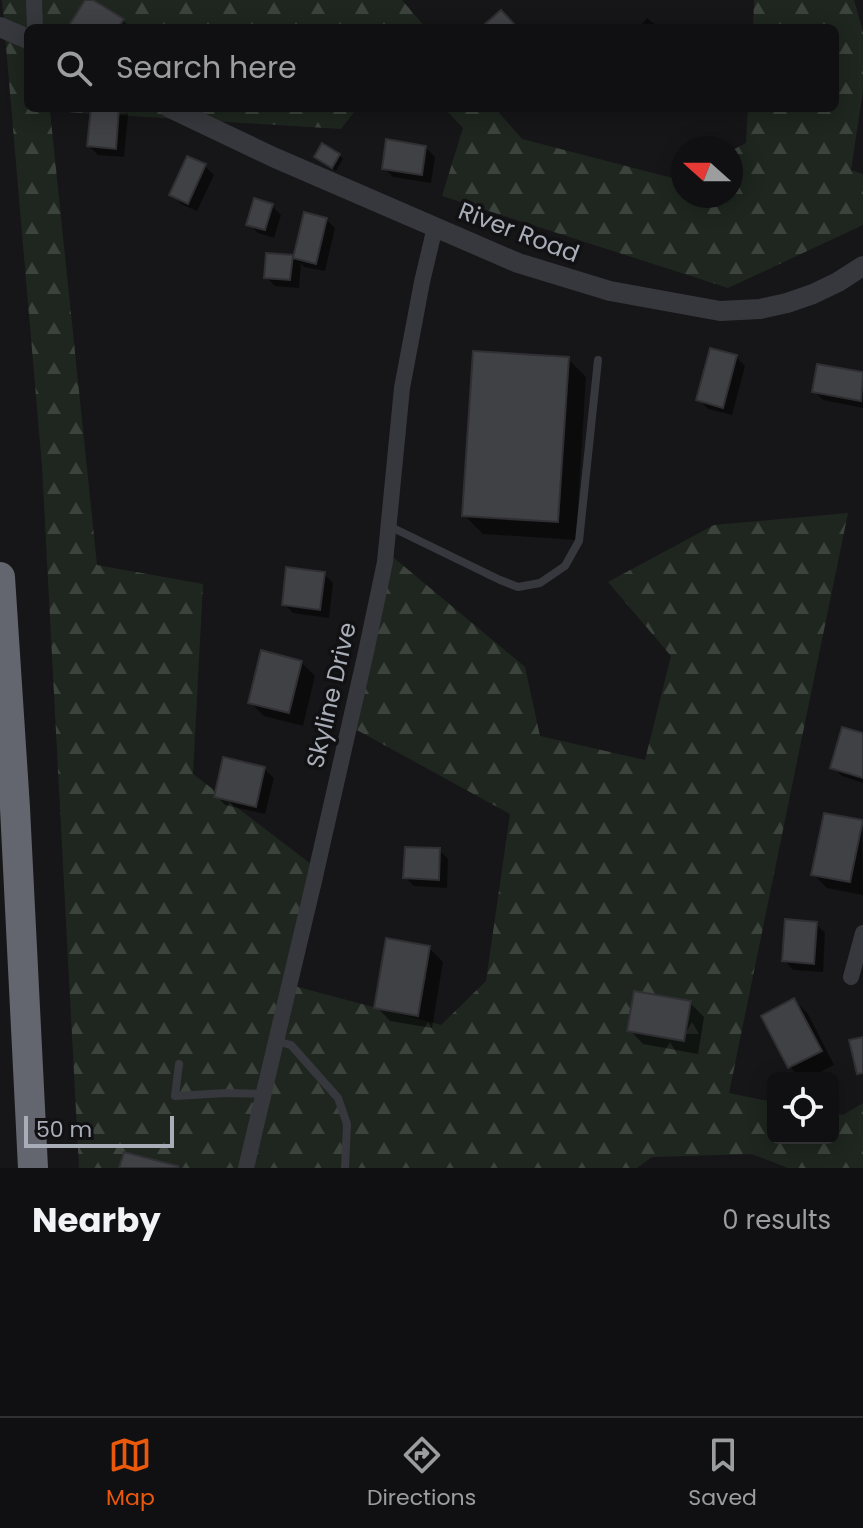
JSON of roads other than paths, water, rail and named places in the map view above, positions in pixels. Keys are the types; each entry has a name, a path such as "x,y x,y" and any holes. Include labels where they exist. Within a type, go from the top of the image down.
{"highway":[{"path":"0,577 33,1168"}],"street":[{"path":"34,0 35,24"},
{"path":"0,27 24,37"},
{"name":"River Road","path":"178,112 273,157 518,263 636,297 720,311 760,309 813,294 863,266"},
{"name":"Skyline Drive","path":"246,1168 385,562 402,388 435,227"},
{"path":"851,977 863,933"}],"lane":[{"path":"388,526 518,587 540,583 565,566 579,541 598,360"},
{"path":"276,1041 291,1045 338,1098 347,1124 345,1168"},
{"path":"179,1064 175,1096 264,1094"}]}
